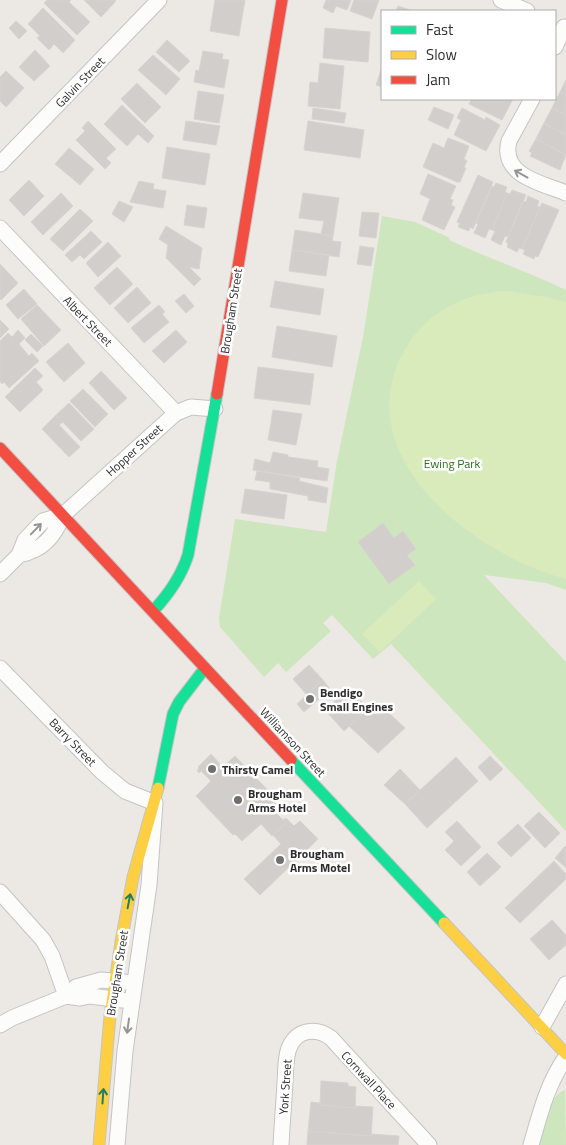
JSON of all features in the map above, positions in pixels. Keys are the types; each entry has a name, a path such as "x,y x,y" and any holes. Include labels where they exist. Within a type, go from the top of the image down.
{"street":[{"name":"Galvin Street","path":"0,164 160,0"},
{"name":"Brougham Street","path":"153,611 175,586 186,563 215,409 282,0"},
{"path":"501,0 526,10"},
{"path":"556,43 562,26"},
{"path":"531,100 510,141 508,148 509,160 514,170 566,193"},
{"name":"Albert Street","path":"0,228 176,413"},
{"name":"Hopper Street","path":"0,574 19,555 25,540 43,521 63,515 176,413 191,407 215,409"},
{"name":"Williamson Street","path":"0,448 542,1027 566,1056"},
{"name":"Barry Street","path":"0,668 102,772 125,791 155,804"},
{"name":"Brougham Street","path":"99,1145 114,981 134,877 155,804 173,714 179,702 205,668"},
{"name":"Brougham Street","path":"117,1145 125,1050 149,885 155,804"},
{"path":"0,892 43,940 52,956 66,996"},
{"path":"0,1025 12,1018 66,996 76,987 96,981 135,983"},
{"path":"542,1027 566,984"},
{"path":"66,996 80,998 90,996 132,1001"},
{"name":"Cornwall Place","path":"301,1033 308,1031 320,1032 331,1038 429,1145"},
{"name":"York Street","path":"281,1145 287,1055 292,1042 301,1033"},
{"path":"532,1145 550,1083 566,1056"}],"green space":[{"name":"Ewing Park","path":"382,216 415,222 450,238 449,240 566,290 566,590 546,583 484,575 566,662 566,831 391,644 373,659 332,615 323,623 331,631 286,672 278,663 264,677 220,627 219,618 235,519 326,532 337,461 363,337"},
{"path":"508,291 566,302 566,579 529,566 491,546 455,521 425,491 402,457 390,420 392,381 411,340 420,329 430,319 454,304 480,295"},
{"path":"419,581 436,599 380,652 362,634"},
{"path":"565,1090 566,1145 539,1145 550,1106 554,1099"}],"building":[{"path":"47,0 71,0 69,2 90,22 77,35 44,3"},
{"path":"84,0 114,0 116,1 101,17"},
{"path":"215,0 245,0 239,36 210,31"},
{"path":"326,0 351,0 347,10 336,6 333,13 323,8"},
{"path":"354,0 379,0 372,19 350,11"},
{"path":"398,6 410,10 396,10"},
{"path":"43,8 75,40 63,53 54,44 49,50 37,38 40,36 28,24"},
{"path":"16,21 27,31 19,39 9,28"},
{"path":"325,28 370,32 368,62 323,58"},
{"path":"167,40 190,61 179,72 156,52"},
{"path":"35,50 50,66 34,81 19,67"},
{"path":"203,51 223,54 222,59 229,60 224,88 194,82 196,70 199,71"},
{"path":"153,55 180,79 166,95 138,70"},
{"path":"320,63 344,66 340,109 308,106 310,82 318,83"},
{"path":"381,70 381,87 376,85"},
{"path":"6,71 24,88 6,107 0,101 0,77"},
{"path":"566,80 566,95 560,92"},
{"path":"137,83 161,107 145,123 121,99"},
{"path":"198,91 224,95 219,123 194,119"},
{"path":"560,92 566,95 566,115 552,108"},
{"path":"471,100 512,100 502,120 469,104"},
{"path":"122,105 154,136 148,143 138,134 127,146 104,124"},
{"path":"434,107 454,115 448,129 428,120"},
{"path":"313,108 346,113 344,123 312,119"},
{"path":"462,108 485,120 486,117 500,125 486,151 454,135 461,120 457,118"},
{"path":"552,108 566,115 566,135 544,123"},
{"path":"88,121 116,149 106,158 111,163 105,169 76,140 85,131 82,128"},
{"path":"186,121 220,126 216,145 183,140"},
{"path":"308,121 364,130 360,158 304,150"},
{"path":"544,123 566,135 566,155 536,139"},
{"path":"448,138 469,146 464,159 467,161 464,167 466,168 460,182 423,167 433,143 444,148"},
{"path":"536,139 566,155 560,170 530,156 532,153 529,151"},
{"path":"167,147 210,154 205,185 162,178"},
{"path":"69,148 94,169 80,185 55,164"},
{"path":"428,174 456,186 450,199 453,200 451,205 455,207 444,230 422,220 430,199 420,194"},
{"path":"478,175 493,182 473,229 470,227 469,231 458,227 460,223 457,222"},
{"path":"29,180 44,196 24,216 9,200"},
{"path":"139,181 154,184 153,189 166,191 163,208 130,202"},
{"path":"496,183 507,187 505,192 507,193 492,230 489,229 485,238 474,233 478,224 476,223 492,186 494,187"},
{"path":"512,190 526,195 508,237 505,236 501,245 491,240 495,231 492,230 507,193 510,194"},
{"path":"61,193 73,206 43,235 31,222"},
{"path":"303,193 339,198 333,236 321,234 324,221 299,218"},
{"path":"528,196 539,201 537,206 540,207 522,249 519,248 517,252 507,247 508,243 506,242 523,201 526,202"},
{"path":"119,201 133,207 124,222 112,214"},
{"path":"542,203 559,210 538,257 535,256 534,259 523,254 525,250 522,249"},
{"path":"187,205 207,208 204,228 184,225"},
{"path":"80,209 93,221 63,251 50,239"},
{"path":"362,212 379,213 376,238 359,236"},
{"path":"166,226 202,248 199,269 189,267 201,279 194,286 166,258 168,245 159,239"},
{"path":"295,230 333,236 332,241 341,242 339,257 292,250"},
{"path":"91,231 102,242 84,259 80,255 72,262 65,255"},
{"path":"108,242 121,256 98,277 86,263"},
{"path":"360,246 374,248 371,266 357,264"},
{"path":"292,250 329,255 326,276 289,271"},
{"path":"0,264 18,283 1,300 0,299"},
{"path":"117,267 133,284 110,305 94,288"},
{"path":"275,281 324,289 320,315 270,307"},
{"path":"137,287 151,303 128,323 114,308"},
{"path":"24,289 37,304 18,319 6,305"},
{"path":"184,294 194,306 186,313 175,301"},
{"path":"37,305 61,330 44,346 21,319"},
{"path":"159,305 165,312 162,314 169,322 144,343 131,328"},
{"path":"0,320 9,329 0,338"},
{"path":"277,326 337,336 332,367 272,357"},
{"path":"18,330 25,338 19,344 29,356 32,353 39,361 9,388 4,382 2,384 0,381 0,341 8,333 12,337"},
{"path":"176,330 187,342 164,363 152,351"},
{"path":"31,334 43,346 37,352 25,340"},
{"path":"68,343 85,363 64,382 46,362"},
{"path":"258,367 314,374 310,405 254,398"},
{"path":"35,368 43,376 36,382 43,390 20,412 5,397"},
{"path":"101,371 127,398 114,410 89,383"},
{"path":"83,389 108,414 95,427 70,401"},
{"path":"69,403 94,429 81,441 56,415"},
{"path":"273,410 302,414 296,445 268,440"},
{"path":"56,415 63,422 59,425 80,447 69,457 42,429"},
{"path":"273,452 288,455 288,457 318,461 317,467 329,469 327,481 253,470 255,459 270,463"},
{"path":"257,471 300,478 299,481 328,488 326,503 308,500 308,496 270,489 270,482 255,480"},
{"path":"245,489 287,495 284,519 241,513"},
{"path":"383,523 394,538 403,531 416,549 407,555 415,565 389,584 358,542"},
{"path":"309,665 323,680 307,695 293,679"},
{"name":"Bendigo Small Engines","path":"323,680 330,689 304,712 297,704"},
{"path":"349,688 368,709 344,731 325,710"},
{"path":"377,702 405,728 378,753 349,726"},
{"name":"Brougham Arms Hotel","path":"211,754 223,767 235,756 281,804 274,811 286,823 272,836 261,824 242,841 235,834 233,835 196,796 211,781 201,771 199,773 197,771 198,767"},
{"path":"490,756 503,769 490,781 478,767"},
{"path":"456,757 478,781 427,828 405,804"},
{"path":"400,769 420,790 405,804 384,785"},
{"path":"539,812 560,833 545,848 524,826"},
{"name":"Brougham Arms Motel","path":"286,818 294,826 300,821 318,839 260,895 244,879 281,844 273,835 286,823 283,820"},
{"path":"457,821 481,847 461,866 445,850 454,841 445,832"},
{"path":"518,824 531,838 511,857 497,843"},
{"path":"566,845 566,868 555,858"},
{"path":"487,853 501,867 480,886 467,872"},
{"path":"554,861 566,874 566,879 520,923 505,908"},
{"path":"552,920 566,935 566,945 549,960 530,939"},
{"path":"321,1081 348,1083 348,1086 356,1087 355,1108 320,1105"},
{"path":"311,1102 320,1103 320,1105 355,1108 355,1106 373,1107 371,1136 308,1131"},
{"path":"308,1131 371,1136 371,1134 399,1136 398,1145 307,1145"}],"traffic: fast":[{"path":"153,611 174,585 188,555 217,394"},
{"path":"158,788 173,714 179,702 205,668"},
{"path":"291,760 444,923"}],"traffic: slow":[{"path":"99,1145 110,1016 121,942 133,877 158,788"},
{"path":"444,923 566,1054"}],"traffic: jam":[{"path":"217,394 282,0"},
{"path":"0,448 291,760"}],"place":[{"name":"Bendigo Small Engines","path":"310,699"},
{"name":"Thirsty Camel","path":"212,769"},
{"name":"Brougham Arms Hotel","path":"238,800"},
{"name":"Brougham Arms Motel","path":"280,860"}]}
